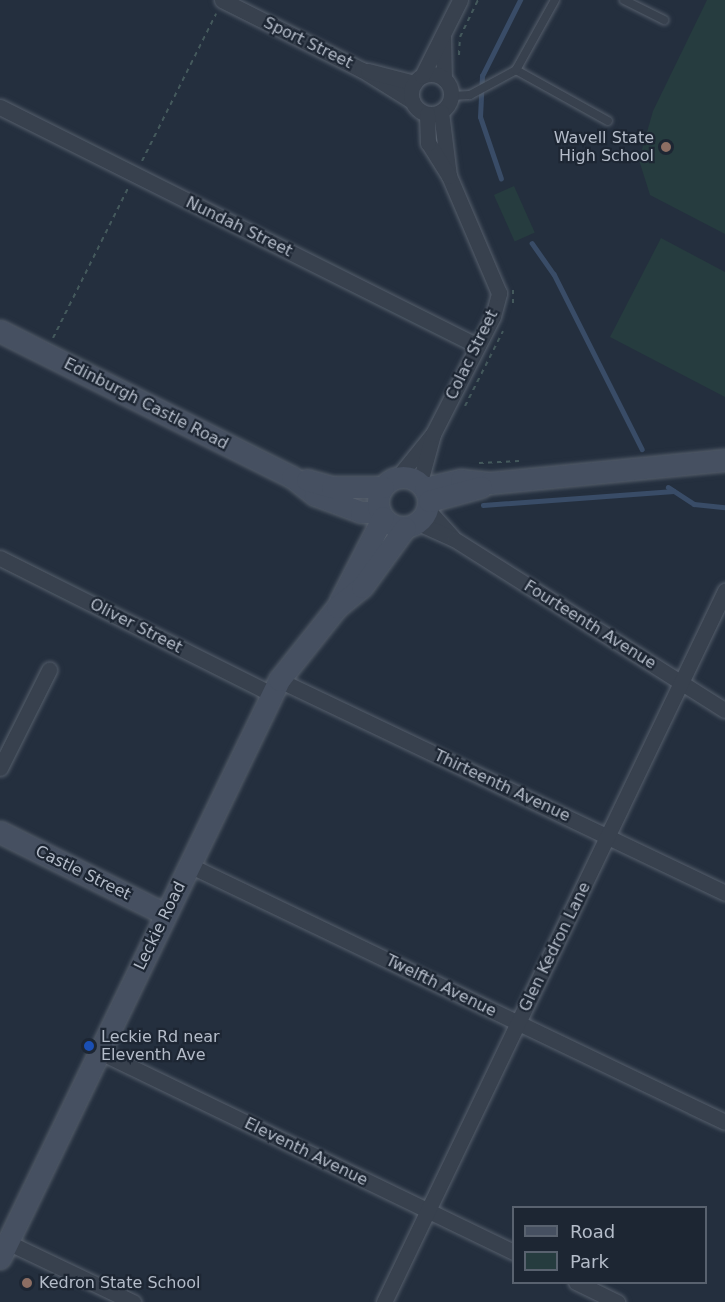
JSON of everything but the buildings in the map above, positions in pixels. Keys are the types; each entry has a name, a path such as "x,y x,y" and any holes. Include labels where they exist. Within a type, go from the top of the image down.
{"street":[{"name":"Sport Street","path":"222,0 362,70 434,113"},
{"path":"412,101 418,80 460,0"},
{"path":"434,113 451,96 444,79 443,36"},
{"name":"Sport Street","path":"362,70 418,80 444,79"},
{"name":"Nundah Street","path":"0,107 478,346"},
{"name":"Colac Street","path":"391,482 433,434 478,346 499,293 448,176 434,113"},
{"name":"Edinburgh Castle Road","path":"0,331 292,477 315,495 361,512 381,515 421,505"},
{"name":"Colac Street","path":"421,505 433,434"},
{"path":"421,505 461,480 490,483 702,466 725,460"},
{"path":"702,466 725,470"},
{"name":"Edinburgh Castle Road","path":"292,477 332,487 391,482 421,505"},
{"path":"381,515 391,482"},
{"name":"Fourteenth Avenue","path":"421,505 454,539 725,710"},
{"name":"Leckie Road","path":"337,607 362,587 421,505"},
{"name":"Leckie Road","path":"4,1250 275,687 337,607 381,515"},
{"name":"Oliver Street","path":"0,558 275,687"},
{"name":"Glen Kedron Lane","path":"384,1302 725,591"},
{"path":"0,768 49,670"},
{"name":"Thirteenth Avenue","path":"275,687 608,836 725,892"},
{"name":"Castle Street","path":"0,832 165,914"},
{"name":"Twelfth Avenue","path":"189,865 725,1122"},
{"name":"Eleventh Avenue","path":"100,1052 512,1252"},
{"path":"4,1250 133,1302"},
{"path":"580,1284 617,1302"}],"lane":[{"path":"451,96 470,95 516,70 555,0"},
{"path":"624,0 664,20"},
{"path":"516,70 608,121"}],"path":[{"path":"459,66 460,37 478,0"},
{"path":"509,314 516,294 511,284"},
{"path":"464,408 506,324"},
{"path":"476,464 521,461"}],"green space":[{"path":"707,0 725,0 725,234 650,195 639,160 653,111"},
{"path":"514,186 535,233 515,242 494,195"},
{"path":"661,238 725,272 725,397 610,337"}],"waterway":[{"path":"501,179 480,117 482,76 520,0"},
{"path":"532,243 554,274 642,449"},
{"path":"668,487 694,504 725,507"},
{"path":"483,505 673,491"}],"place":[{"name":"Wavell State High School","path":"666,147"},
{"name":"Leckie Rd near Eleventh Ave","path":"89,1046"},
{"name":"Kedron State School","path":"27,1283"}]}
